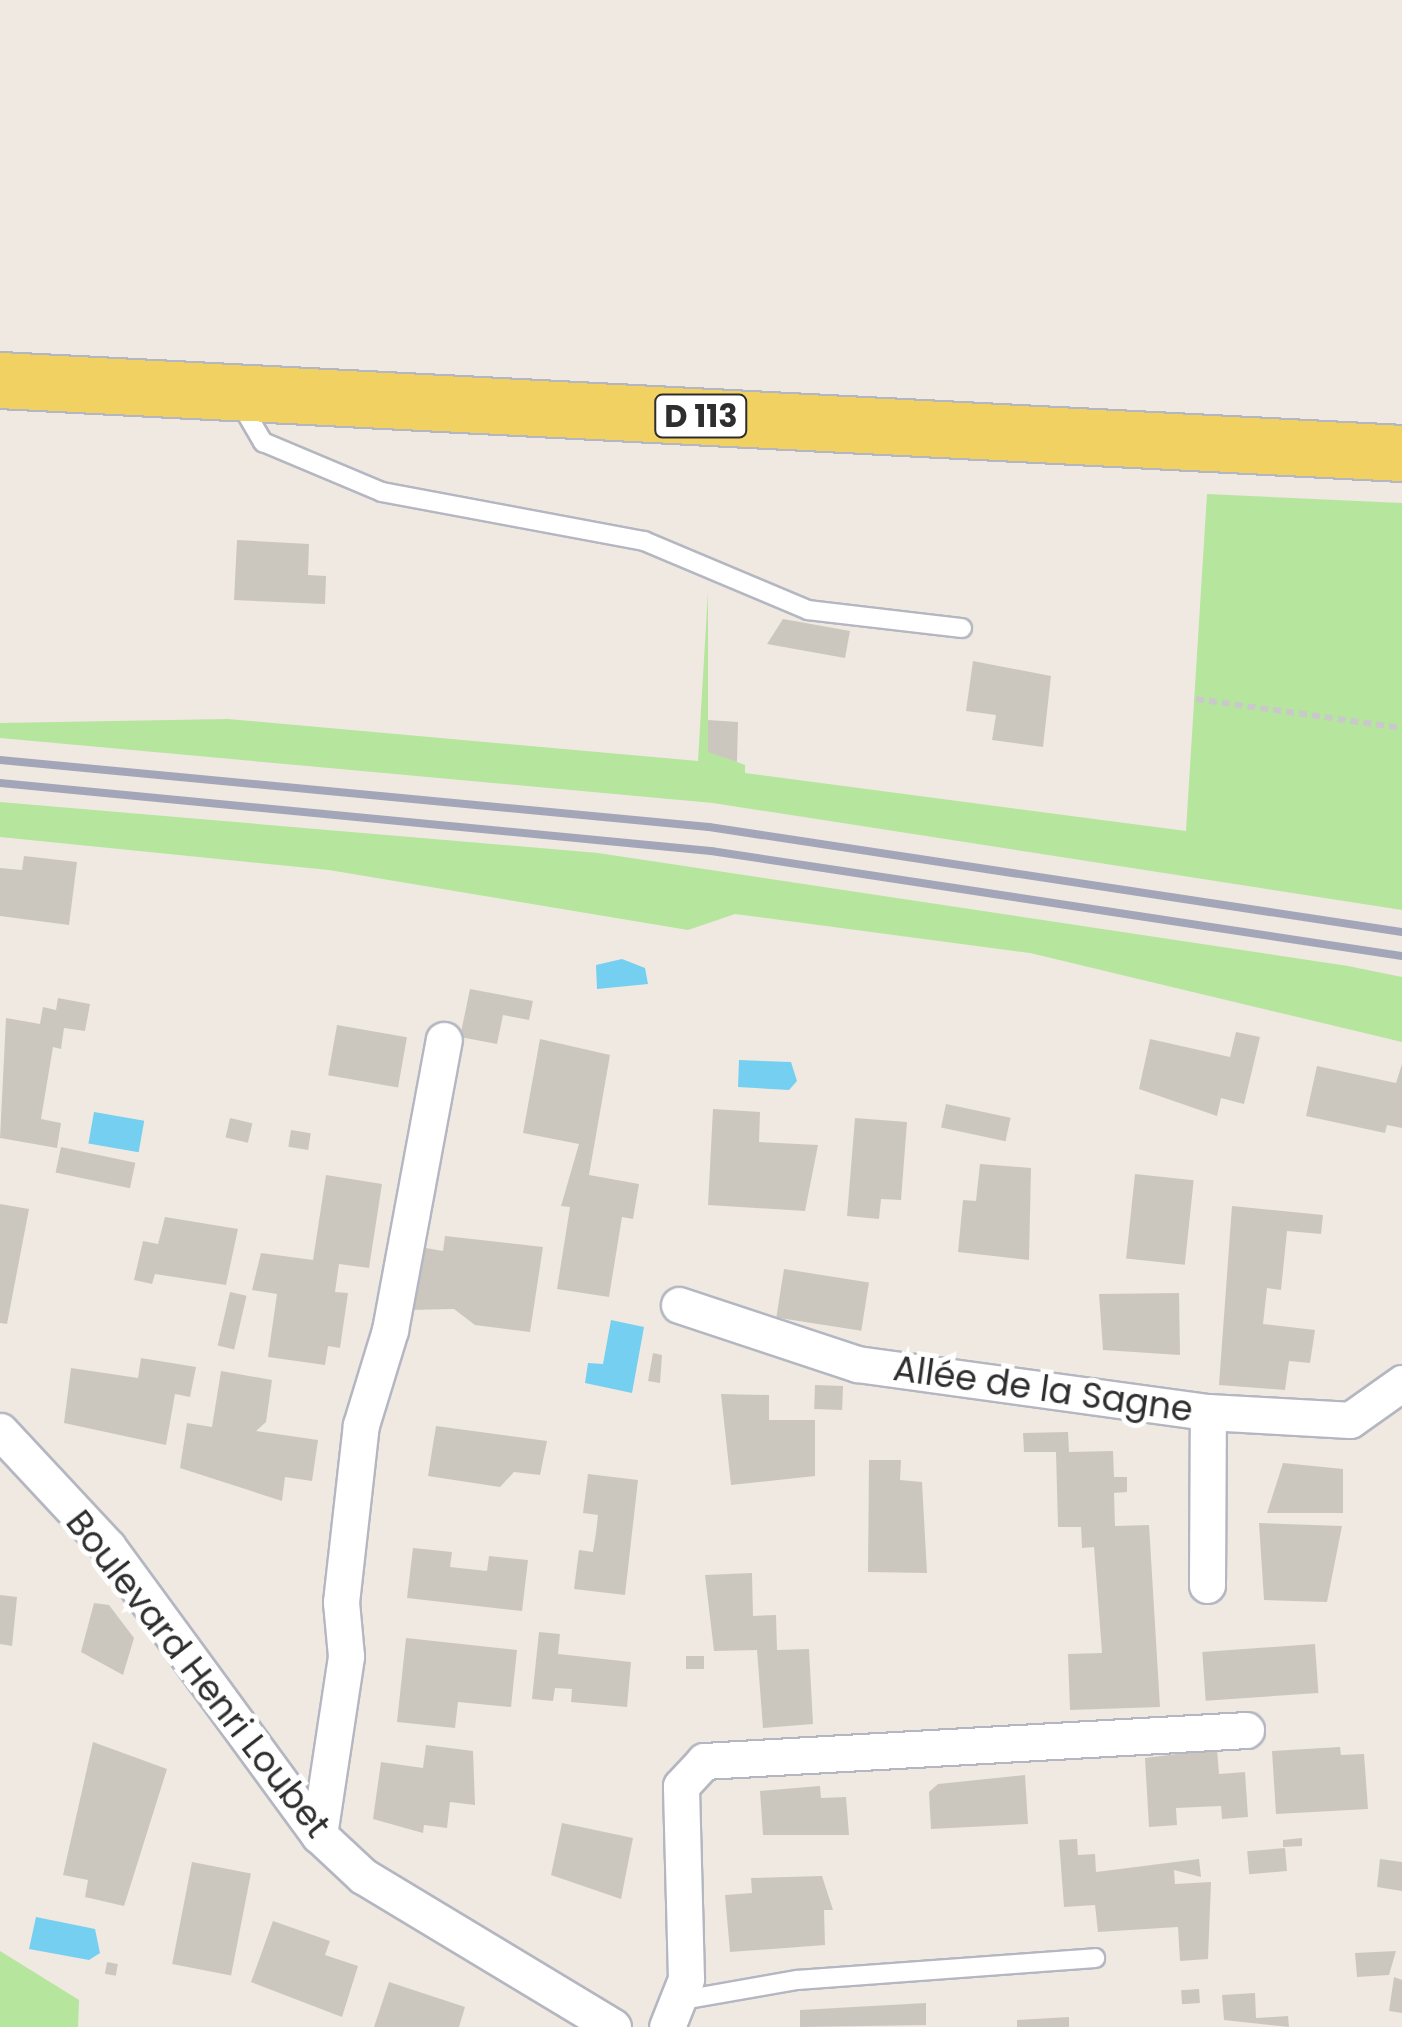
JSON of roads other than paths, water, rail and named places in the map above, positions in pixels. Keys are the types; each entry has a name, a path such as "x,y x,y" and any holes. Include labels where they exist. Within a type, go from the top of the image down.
{"main road":[{"name":"D 113","path":"0,380 1402,453"}],"street":[{"path":"319,1836 344,1669 341,1602 361,1425 390,1330 444,1040"},
{"name":"Allée de la Sagne","path":"679,1305 857,1364 1208,1412 1350,1420 1402,1383"},
{"path":"1207,1585 1208,1412"},
{"name":"Boulevard Henri Loubet","path":"0,1431 108,1547 319,1836 363,1876 613,2027"},
{"path":"675,2014 681,1786 704,1761 1246,1730"}],"lane":[{"path":"234,392 263,442 382,492 644,540 808,610 962,628"},
{"path":"675,2014 797,1980 1095,1958"}],"water":[{"path":"622,959 645,968 648,984 597,989 596,965"},
{"path":"739,1060 791,1062 797,1081 789,1090 738,1087"},
{"path":"94,1112 144,1121 139,1152 88,1144"},
{"path":"611,1320 644,1327 632,1393 585,1383 588,1363 603,1364"},
{"path":"36,1917 95,1929 100,1953 89,1960 29,1949"}],"railway":[{"path":"0,760 709,827 1402,932"},
{"path":"0,783 711,851 1402,956"}]}
